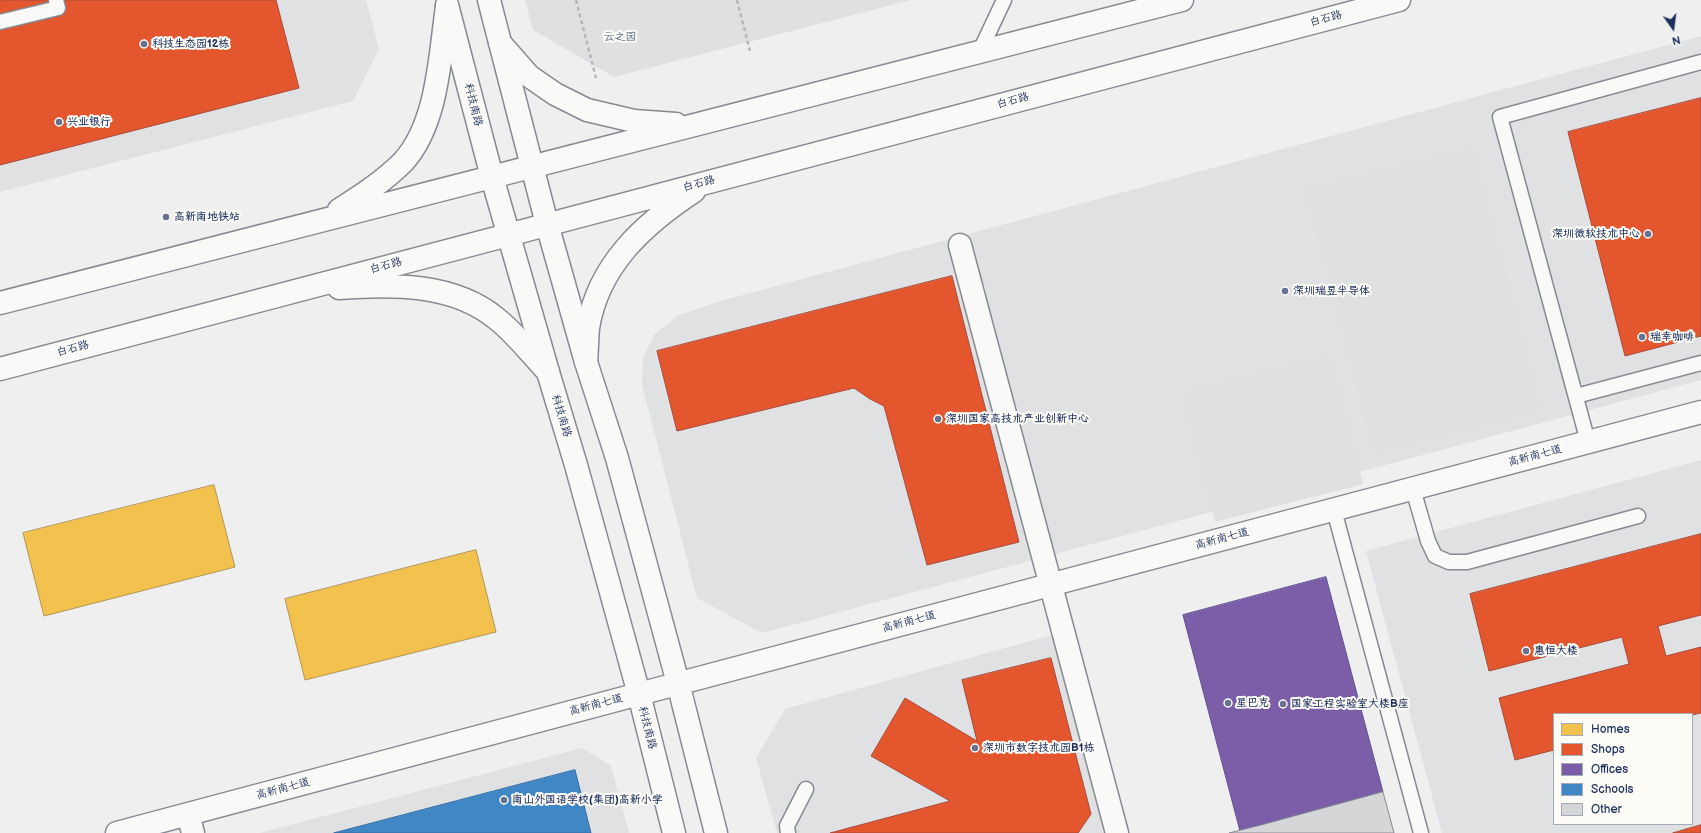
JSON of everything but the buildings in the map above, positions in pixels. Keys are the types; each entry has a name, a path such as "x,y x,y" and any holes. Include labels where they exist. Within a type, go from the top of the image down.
{"main road":[{"path":"489,0 547,224 586,362 616,458 678,683 716,833"},
{"path":"0,303 1182,0"},
{"name":"白石路","path":"0,369 1399,0"},
{"path":"327,219 379,183 403,162 418,142 436,85 447,3"},
{"name":"科技南路","path":"447,3 492,177 576,465 674,833"},
{"path":"500,43 529,76 555,94 587,110 634,122 695,126"},
{"path":"586,362 588,328 596,299 606,278 621,253 641,231 653,221 672,206 710,181"},
{"path":"960,245 1117,833"},
{"path":"290,292 360,286 415,287 446,293 473,304 497,319 548,372"},
{"name":"高新南七道","path":"117,833 190,824 678,683 1701,412"}],"lane":[{"path":"0,22 58,8 56,0"},
{"path":"979,53 1004,0"},
{"path":"1588,442 1500,117 1701,62"},
{"path":"1576,396 1701,363"},
{"path":"1413,489 1428,541 1435,556 1449,562 1467,562 1638,516"},
{"path":"1334,510 1421,833"},
{"path":"788,833 787,826 806,789"}],"path":[{"path":"576,0 596,78"},
{"path":"737,0 750,51"}],"shaded area":[{"name":"科技生态园12栋","path":"0,0 366,0 379,49 353,101 0,192"},
{"path":"1701,36 1701,380 762,633 697,598 642,385 643,358 654,335 677,316 717,302"},
{"path":"1701,460 1701,833 1442,833 1366,551"},
{"path":"1063,632 1117,833 777,833 756,758 785,709"},
{"name":"南山外国语学校(集团)高新小学","path":"582,748 611,766 629,833 260,833"}],"green space":[{"name":"云之园","path":"525,0 911,0 614,77 533,30"},
{"path":"1472,147 1541,410 1375,453 1306,190"},
{"path":"1330,355 1363,484 1215,522 1182,393"}],"place":[{"name":"科技生态园12栋","path":"144,44"},
{"name":"兴业银行","path":"59,122"},
{"name":"高新南地铁站","path":"166,217"},
{"name":"深圳微软技术中心","path":"1648,234"},
{"name":"深圳瑞昱半导体","path":"1285,291"},
{"name":"瑞幸咖啡","path":"1642,337"},
{"name":"深圳国家高技术产业创新中心","path":"938,419"},
{"name":"惠恒大楼","path":"1526,651"},
{"name":"星巴克","path":"1228,703"},
{"name":"国家工程实验室大楼B座","path":"1283,704"},
{"name":"深圳市数字技术园B1栋","path":"975,748"},
{"name":"南山外国语学校(集团)高新小学","path":"504,800"}]}
